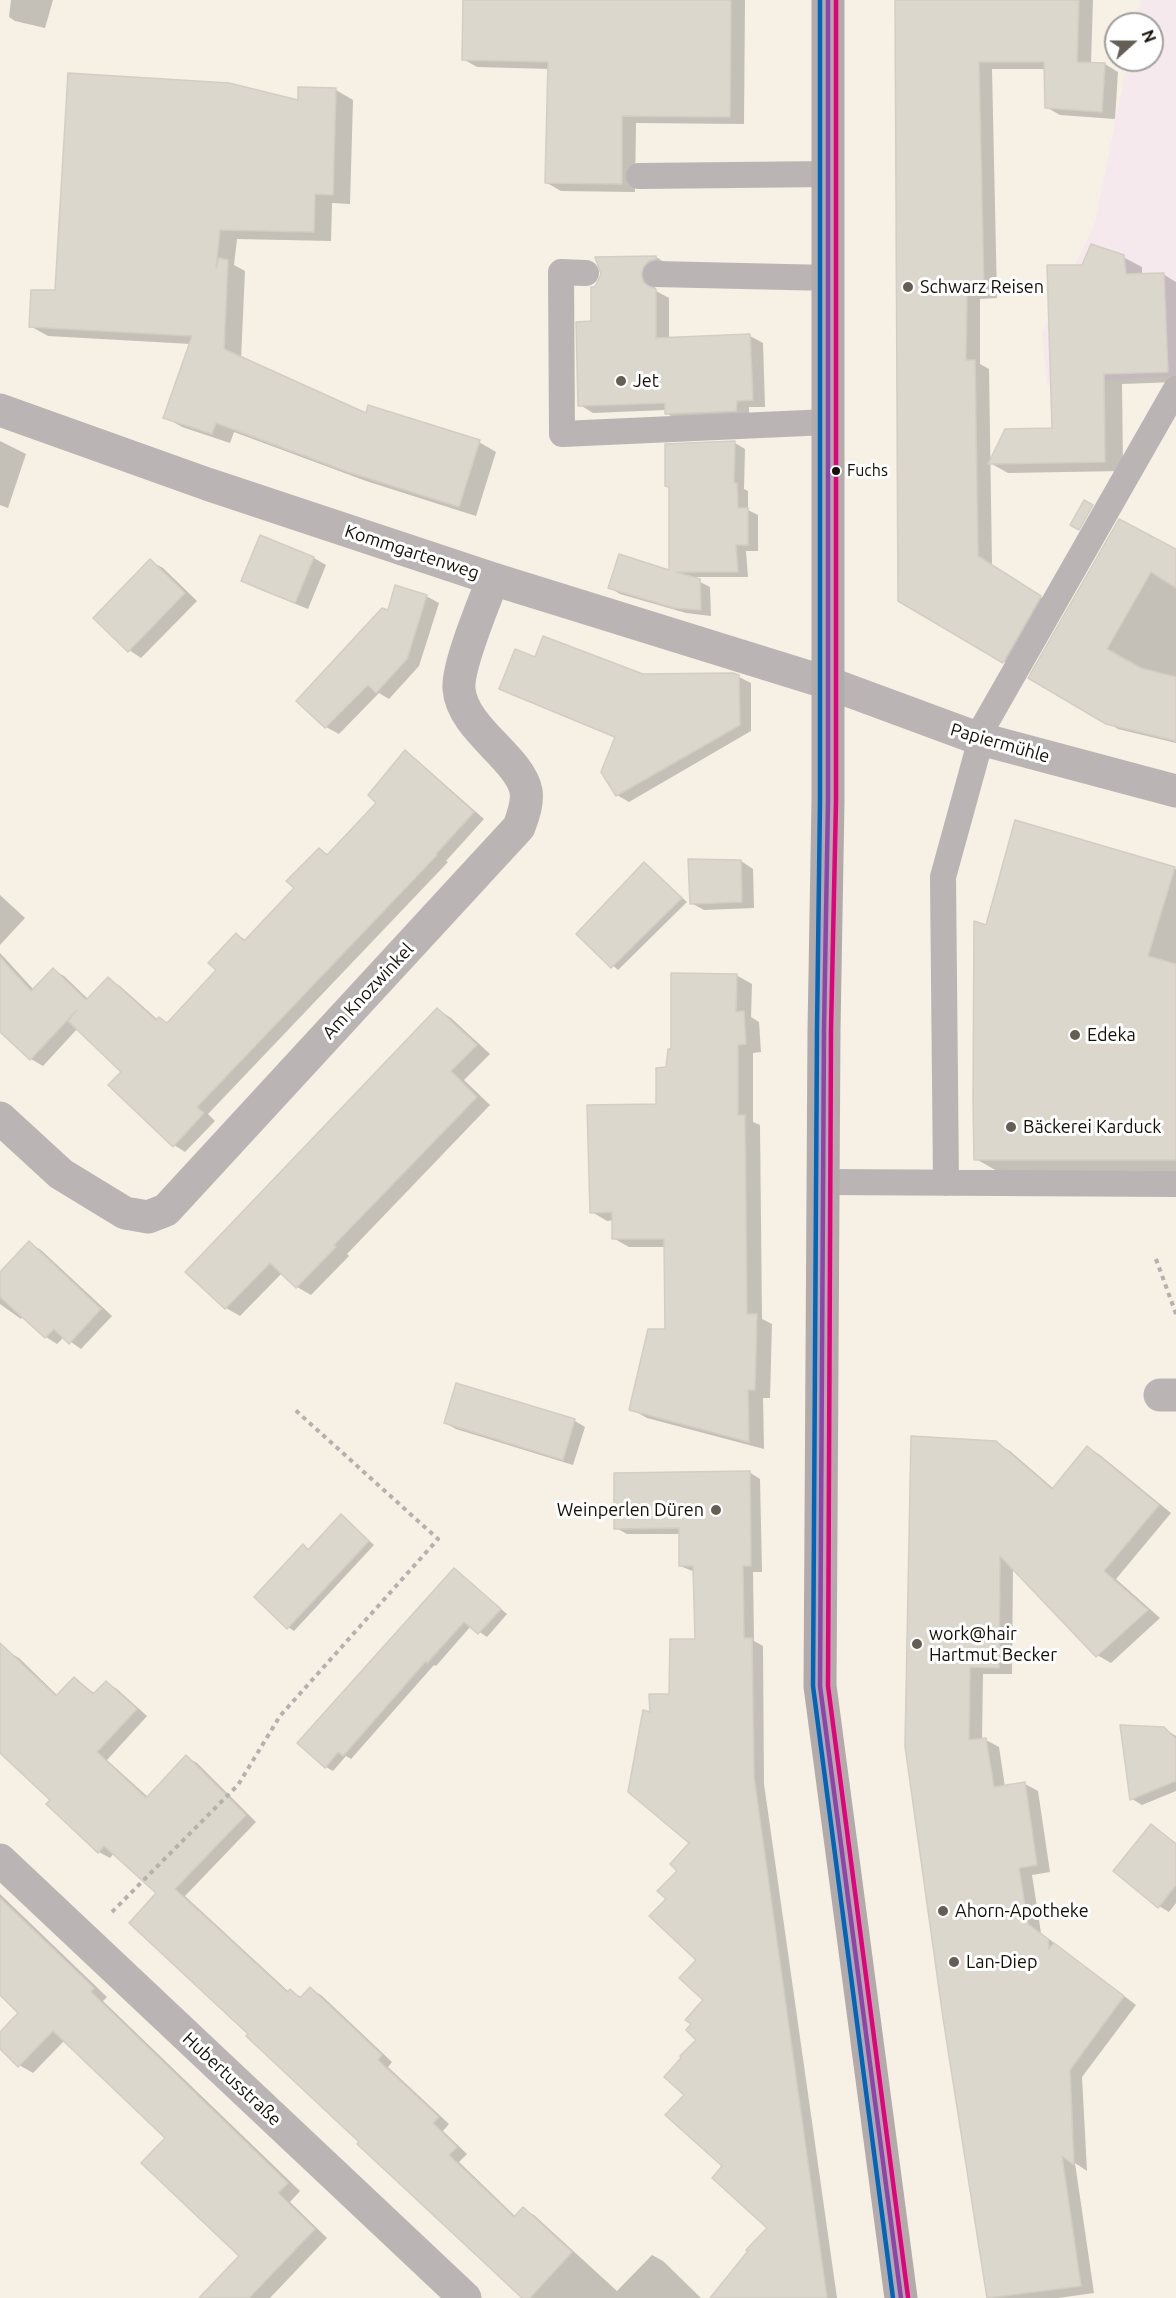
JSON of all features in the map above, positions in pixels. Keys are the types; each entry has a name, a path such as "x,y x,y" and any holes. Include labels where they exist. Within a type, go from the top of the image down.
{"main road":[{"path":"828,0 828,683 820,1686 901,2298"}],"street":[{"name":"Kommgartenweg","path":"0,410 207,484 493,579 828,683"},
{"name":"Am Knozwinkel","path":"0,1118 61,1174 125,1213 148,1217 166,1210 519,827 525,809 526,791 516,772 477,728 464,708 459,689 461,671 493,579"},
{"name":"Papiermühle","path":"828,683 979,739 1176,791"},
{"name":"Hubertusstraße","path":"0,1860 465,2298"}],"lane":[{"path":"639,176 829,174"},
{"path":"586,273 561,272 562,434 828,422"},
{"path":"656,274 829,278"},
{"path":"946,1182 943,877 979,739 1176,389"},
{"path":"824,1182 1176,1184"}],"path":[{"path":"1156,1259 1176,1314"},
{"path":"84,1940 238,1785 280,1716 438,1539 292,1408"}],"shaded area":[{"path":"1140,0 1176,0 1176,379 1170,376 1047,385 1042,333 1095,223 1126,72 1164,72 1164,12 1138,12"}],"building":[{"path":"463,0 731,0 730,117 622,116 622,184 545,183 548,62 462,60"},
{"path":"895,0 1079,0 1077,62 1104,63 1102,112 1045,108 1044,62 979,62 984,291 967,292 966,360 975,360 978,556 1041,596 1003,663 898,601"},
{"path":"68,73 229,83 298,100 298,87 336,88 333,195 315,194 314,232 220,230 216,268 219,258 228,260 224,349 366,413 368,405 480,440 459,507 348,472 216,423 212,434 163,418 192,336 29,327 31,290 55,290"},
{"path":"1091,244 1124,255 1126,274 1164,273 1168,372 1104,374 1105,462 988,464 1005,429 1052,428 1047,265 1082,265"},
{"path":"656,256 656,259 644,266 641,274 643,282 656,289 656,338 750,334 753,400 737,401 736,411 665,414 665,403 578,406 576,322 591,321 591,287 595,287 601,274 595,257"},
{"path":"735,441 734,483 737,483 738,508 748,508 748,545 736,545 738,572 676,572 700,579 701,610 674,608 608,588 619,554 669,570 669,487 665,486 665,444"},
{"path":"1084,500 1093,505 1079,530 1070,525"},
{"path":"1119,519 1176,549 1176,588 1151,572 1107,649 1141,668 1176,677 1176,741 1106,724 1028,678"},
{"path":"260,535 314,557 295,603 241,581"},
{"path":"150,559 185,593 128,652 93,618"},
{"path":"395,585 427,595 407,659 376,693 368,685 325,728 296,701 382,608 388,610"},
{"path":"543,636 643,674 733,673 739,675 740,725 616,796 601,772 615,737 499,689 515,649 535,657"},
{"path":"405,750 474,812 437,855 197,1107 204,1113 173,1147 108,1085 121,1072 68,1021 77,1010 30,1060 0,1032 0,957 31,991 53,968 86,1000 108,977 156,1020 159,1017 167,1023 216,970 208,963 236,933 244,941 294,888 286,881 319,848 327,855 376,803 368,795"},
{"name":"Edeka","path":"1015,820 1175,867 1148,956 1176,964 1176,1160 974,1160 974,921 986,925"},
{"path":"688,859 741,860 742,902 690,904"},
{"path":"644,862 682,898 611,968 576,934"},
{"path":"671,973 737,974 736,1012 744,1011 746,1044 738,1045 738,1115 745,1115 747,1314 757,1314 755,1390 748,1390 749,1442 629,1410 648,1329 665,1329 664,1239 612,1239 612,1212 590,1213 587,1105 656,1104 656,1068 666,1067 668,1049 671,1049"},
{"path":"437,1008 477,1045 451,1071 477,1097 334,1245 336,1247 296,1288 270,1263 225,1309 185,1272"},
{"path":"29,1241 101,1309 69,1344 54,1329 45,1338 0,1297 0,1272"},
{"path":"456,1383 575,1419 563,1460 444,1423"},
{"path":"911,1436 996,1441 1052,1489 1087,1446 1159,1505 1104,1571 1148,1610 1096,1657 1000,1556 999,1668 970,1667 969,1740 986,1738 994,1787 1025,1782 1037,1865 1019,1868 1028,1924 1048,1939 1049,1949 1054,1943 1124,1996 1070,2070 1074,2165 1062,2156 1081,2286 987,2298 943,2018 905,1746"},
{"path":"750,1471 751,1566 743,1566 744,1638 752,1638 754,1777 827,2298 710,2298 748,2251 746,2250 767,2228 712,2178 722,2166 665,2115 684,2095 664,2077 696,2040 686,2030 691,2024 685,2020 703,2000 679,1978 696,1960 649,1916 666,1899 657,1891 677,1871 670,1864 689,1843 628,1792 643,1710 650,1712 649,1694 669,1694 670,1639 695,1639 693,1566 679,1566 679,1528 614,1529 614,1473"},
{"path":"341,1514 369,1541 287,1629 254,1597 303,1544 308,1550"},
{"path":"454,1568 501,1609 478,1634 464,1622 427,1663 426,1661 343,1756 338,1752 325,1768 297,1743"},
{"path":"0,1643 56,1696 74,1677 93,1694 106,1681 137,1709 97,1752 146,1798 186,1755 246,1815 175,1889 287,1992 290,1989 300,1998 310,1987 382,2055 378,2060 439,2117 433,2123 457,2147 449,2155 514,2217 523,2207 572,2252 530,2298 522,2298 357,2144 359,2142 246,2036 248,2034 129,1923 156,1893 104,1846 98,1853 46,1804 50,1800 0,1753"},
{"path":"1120,1725 1164,1727 1176,1739 1176,1781 1130,1800"},
{"path":"1151,1824 1176,1844 1176,1885 1158,1908 1113,1871"},
{"path":"0,1898 94,1988 91,1992 288,2183 278,2193 315,2229 249,2298 199,2298 239,2256 141,2163 165,2138 53,2031 18,2067 0,2049 0,2032 18,2013 0,1995"}],"transit line":[{"path":"820,0 820,801 813,1686 893,2298"},
{"path":"828,0 828,801 824,1030 820,1686 901,2298"},
{"path":"836,0 836,801 831,1030 828,1686 908,2297"}],"place":[{"name":"Schwarz Reisen","path":"908,287"},
{"name":"Jet","path":"621,381"},
{"name":"Fuchs","path":"836,471"},
{"name":"Edeka","path":"1075,1035"},
{"name":"Bäckerei Karduck","path":"1011,1127"},
{"name":"Weinperlen Düren","path":"716,1510"},
{"name":"work@hair Hartmut Becker","path":"917,1644"},
{"name":"Ahorn-Apotheke","path":"943,1911"},
{"name":"Lan-Diep","path":"954,1962"}]}
